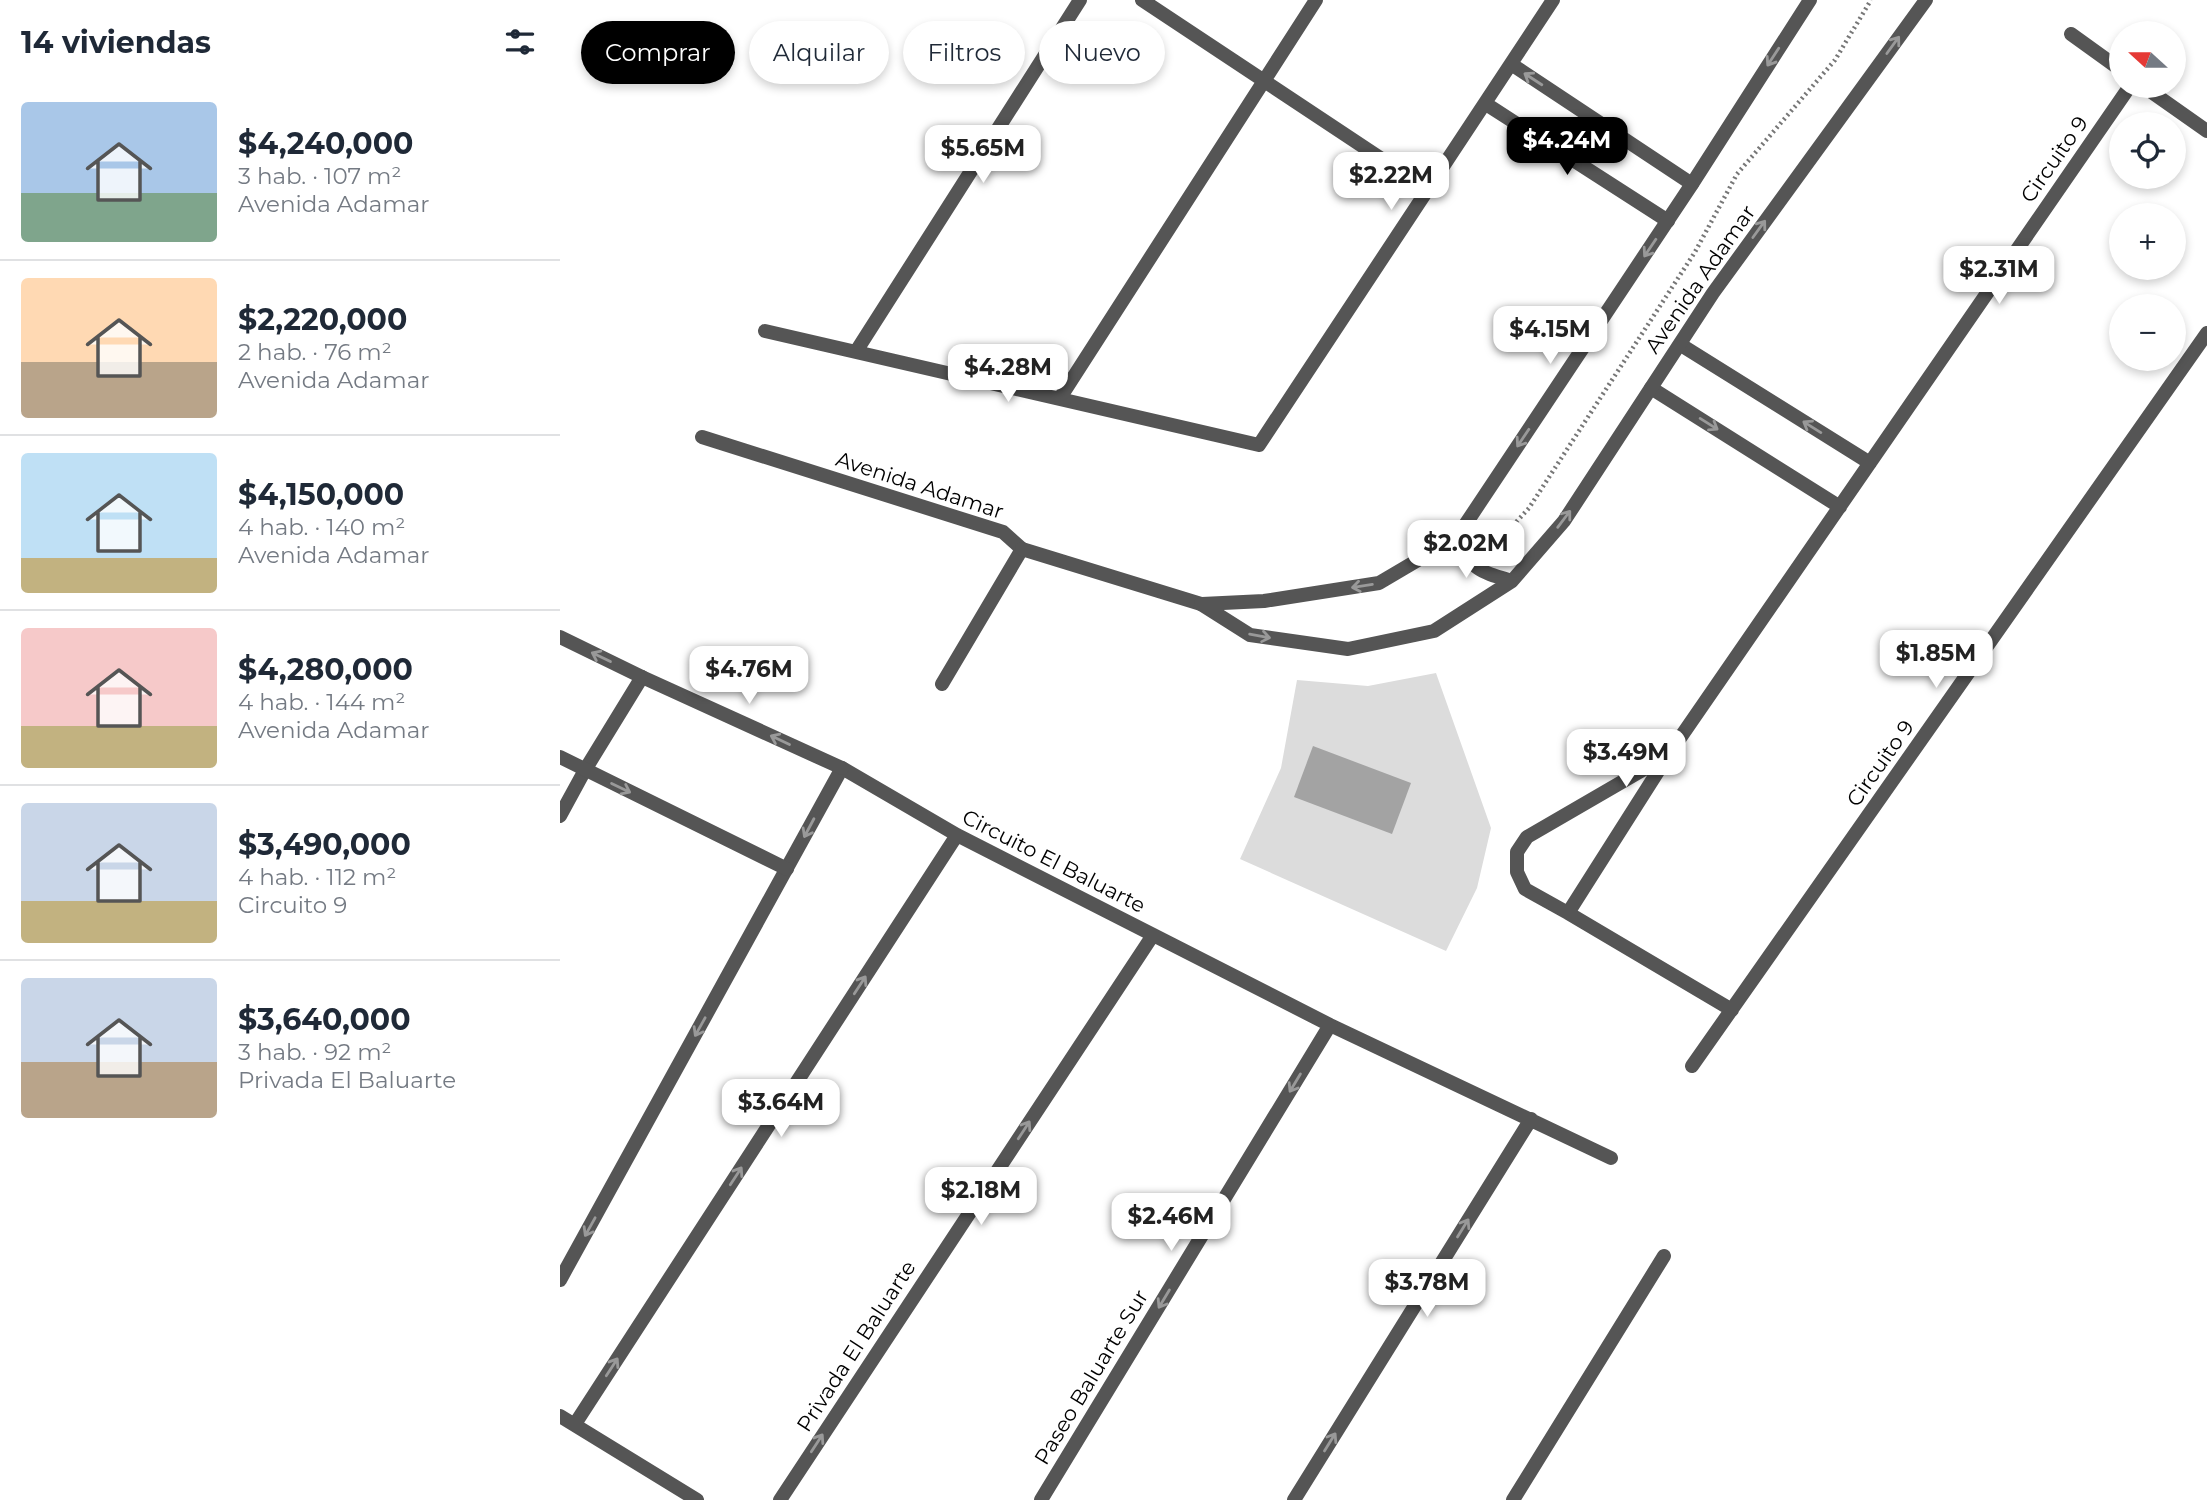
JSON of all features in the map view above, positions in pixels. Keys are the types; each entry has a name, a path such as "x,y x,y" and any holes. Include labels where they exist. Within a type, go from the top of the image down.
{"street":[{"path":"857,350 1080,0"},
{"path":"1142,0 1427,189"},
{"path":"1060,398 1316,0"},
{"path":"765,331 857,350 1259,445 1553,0"},
{"name":"Avenida Adamar","path":"1201,604 1264,601 1379,583 1457,537 1668,221 1810,0"},
{"name":"Avenida Adamar","path":"702,438 1003,532 1022,549 1201,604 1250,635 1348,649 1433,631 1511,581 1564,521 1713,293 1926,0"},
{"path":"2071,34 2109,61"},
{"path":"1511,64 1692,184"},
{"name":"Circuito 9","path":"1569,913 1669,754 2122,98"},
{"path":"2160,98 2207,131"},
{"path":"1486,104 1668,221"},
{"name":"Circuito 9","path":"1692,1066 2207,333"},
{"path":"1681,345 1870,463"},
{"path":"1651,388 1840,507"},
{"path":"1457,537 1467,559 1485,573 1511,581"},
{"path":"942,684 1022,549"},
{"name":"Circuito El Baluarte","path":"560,637 842,768 957,835 1330,1025 1611,1158"},
{"path":"560,816 642,677"},
{"name":"Circuito 9","path":"1669,754 1527,837 1517,852 1517,872 1525,889 1732,1010"},
{"path":"560,757 787,869"},
{"path":"560,1280 842,768"},
{"path":"575,1424 957,835"},
{"name":"Privada El Baluarte","path":"780,1500 1153,935"},
{"name":"Paseo Baluarte Sur","path":"1041,1500 1330,1025"},
{"path":"1294,1500 1531,1119"},
{"path":"1513,1500 1664,1256"},
{"path":"560,1416 697,1500"}],"path":[{"path":"1509,530 1529,508 1695,252 1737,174 1835,60 1871,0"},
{"path":"1499,526 1509,530 1517,545 1512,556 1502,561 1486,556 1482,545 1485,534 1499,526"}],"shaded area":[{"path":"1436,673 1491,828 1477,888 1446,951 1240,859 1281,768 1297,680 1368,686"},
{"path":"1313,746 1411,783 1392,834 1294,797"}]}
